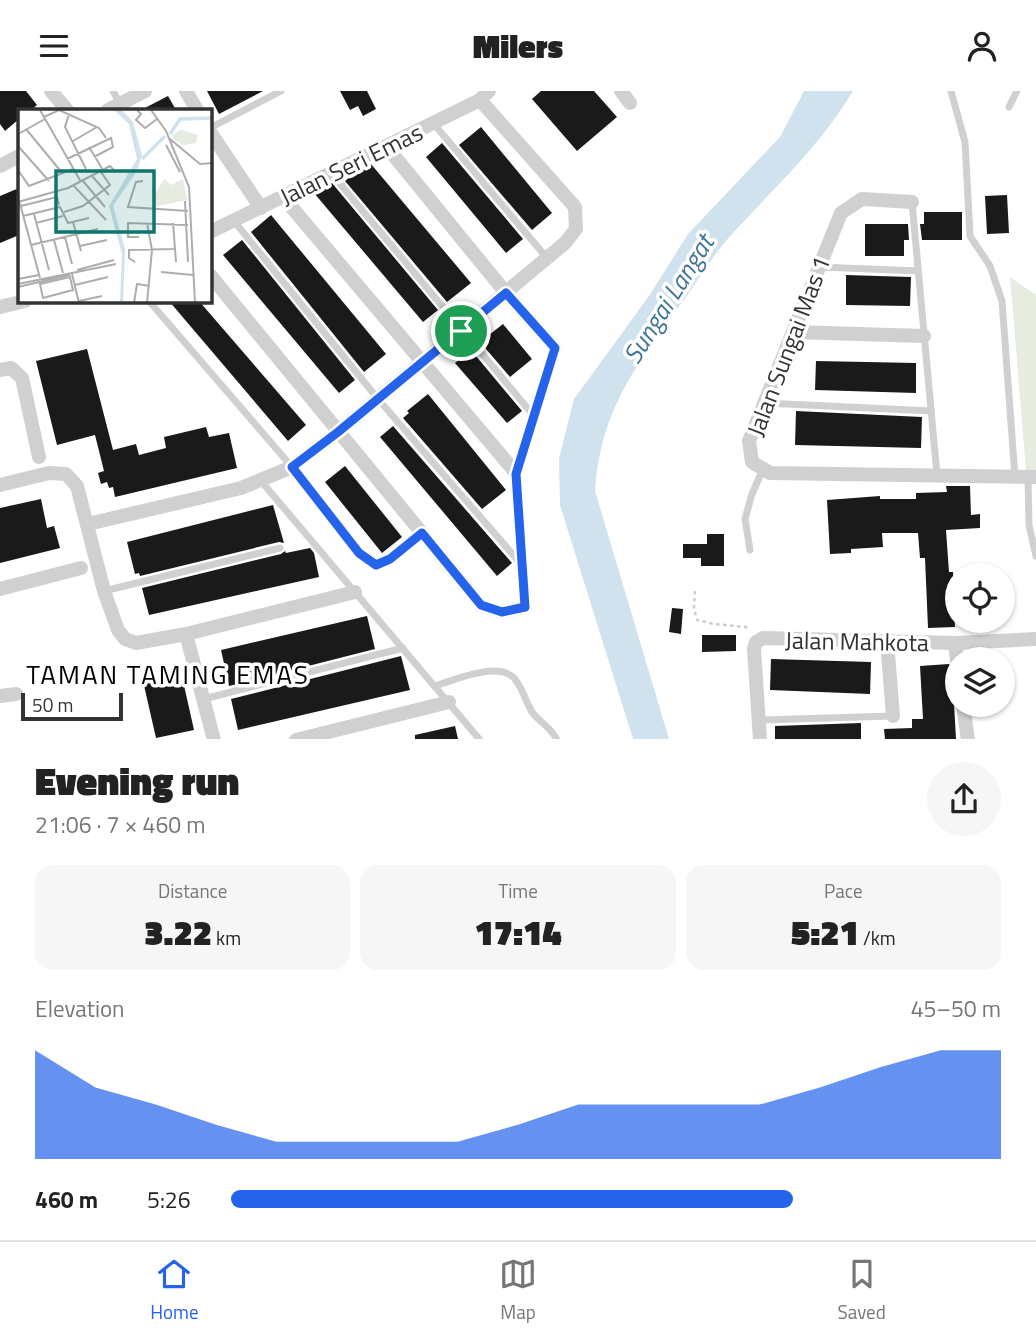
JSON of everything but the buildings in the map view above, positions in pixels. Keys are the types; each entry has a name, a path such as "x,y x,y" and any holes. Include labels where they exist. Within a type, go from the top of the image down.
{"street":[{"path":"51,91 66,109"},
{"path":"114,102 145,91"},
{"path":"186,91 196,109"},
{"path":"88,524 241,488 292,467 338,432 565,243 576,229 575,207 485,95"},
{"name":"Jalan Seri Emas","path":"212,231 485,95"},
{"path":"212,133 261,208"},
{"path":"386,146 506,293 555,348"},
{"path":"0,166 18,157"},
{"path":"283,197 516,474"},
{"name":"Jalan Sungai Mas 1","path":"912,202 862,199 841,213 749,442 752,462 770,473 1026,477"},
{"path":"212,277 481,605 502,612 525,607"},
{"path":"0,307 18,303"},
{"path":"793,332 924,336"},
{"path":"0,370 11,367 22,378 39,457"},
{"path":"0,485 49,473 66,474 77,486 104,591 118,630 125,639 136,643 186,634 355,592"},
{"path":"0,589 81,568"},
{"path":"186,634 214,739"},
{"name":"Jalan Mahkota","path":"760,640 955,643 1036,639"},
{"path":"760,640 754,649 760,739"},
{"path":"887,641 893,716"},
{"path":"955,643 955,647"},
{"path":"0,696 16,694"},
{"path":"300,739 449,702"},
{"path":"965,717 968,739"}],"lane":[{"path":"212,129 265,95 281,91"},
{"path":"951,91 965,142 970,236 990,266 1002,301 1026,477 1029,525 1036,556"},
{"path":"1009,107 1017,91"},
{"path":"433,123 547,258"},
{"path":"331,173 534,416"},
{"path":"912,202 937,476"},
{"path":"234,221 378,399 522,565"},
{"path":"819,267 918,271"},
{"path":"151,303 292,467 359,553 376,565 390,559 422,533"},
{"path":"525,607 516,474 555,348"},
{"path":"765,403 931,411"},
{"path":"750,550 745,519 763,469"},
{"path":"261,481 479,739"},
{"path":"104,591 281,548"},
{"path":"204,699 403,648"},
{"path":"435,686 476,673 500,672 512,676 526,696 533,713 551,728 556,739"},
{"path":"759,720 893,716"}],"path":[{"path":"695,591 694,608 697,619 714,624 747,627 760,640"}],"shaded area":[{"path":"1010,277 1036,295 1036,471 1026,471"}],"water":[{"name":"Sungai Langat","path":"804,91 853,91 812,148 714,256 638,365 614,410 605,435 598,462 595,491 669,739 633,739 560,505 559,458 574,399 649,296 688,234 780,137"}],"district":[{"name":"TAMAN TAMING EMAS","path":"168,674"}],"route":[{"path":"506,293 555,348 516,474 525,607 502,612 481,605 422,533 390,559 376,565 359,553 292,467 461,331 506,293"}]}
